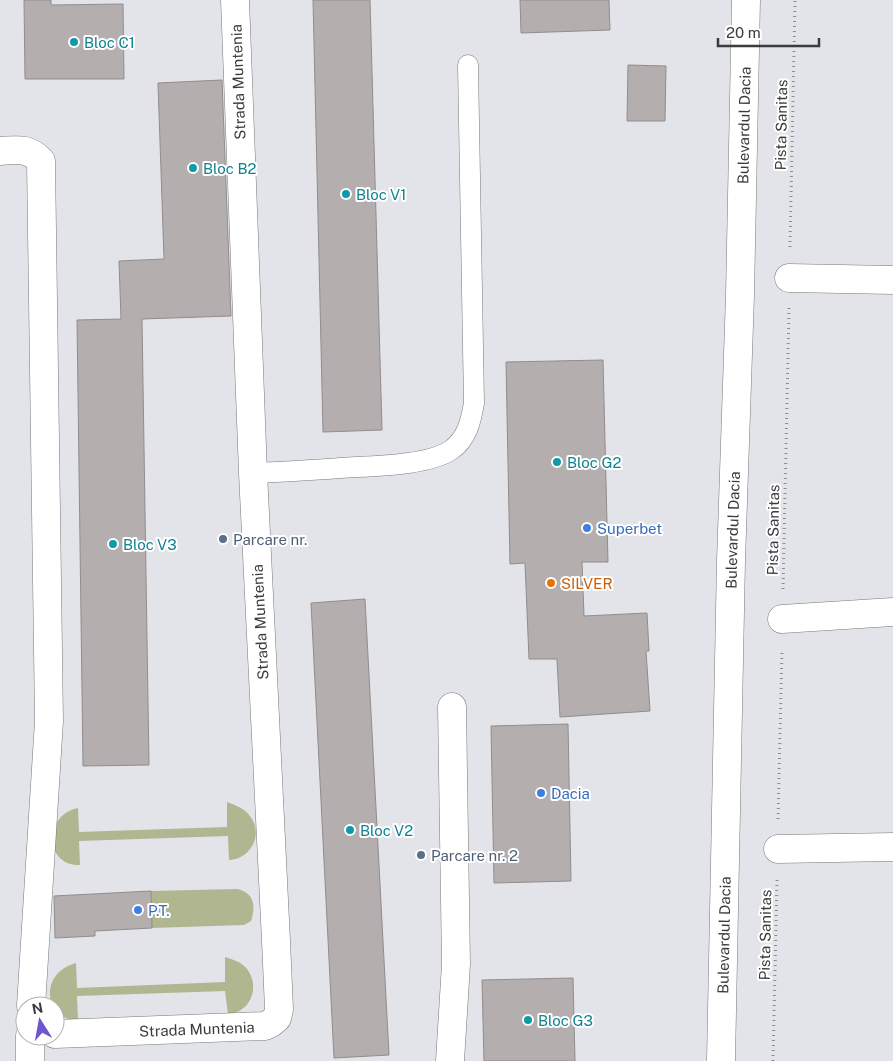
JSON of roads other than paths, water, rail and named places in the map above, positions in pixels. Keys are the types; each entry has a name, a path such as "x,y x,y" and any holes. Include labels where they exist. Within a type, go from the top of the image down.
{"street":[{"name":"Strada Muntenia","path":"65,1034 264,1026 271,1024 278,1018 276,941 252,473 236,0"},
{"name":"Bulevardul Dacia","path":"721,1061 731,561 740,295 746,0"},
{"path":"0,151 19,150 33,152 40,161 49,721 32,996"},
{"path":"789,278 893,280"},
{"path":"782,619 893,612"},
{"path":"450,1061 456,964 452,707"},
{"path":"778,849 893,846"},
{"path":"30,1046 30,1061"}],"lane":[{"path":"252,473 370,466 427,460 451,450 466,435 474,403 468,65"}],"place":[{"name":"Bloc C1","path":"74,42"},
{"name":"Bloc B2","path":"193,168"},
{"name":"Bloc V1","path":"346,194"},
{"name":"Bloc G2","path":"557,462"},
{"name":"Superbet","path":"587,528"},
{"name":"Parcare nr.","path":"223,539"},
{"name":"Bloc V3","path":"113,544"},
{"name":"SILVER","path":"551,583"},
{"name":"Dacia","path":"541,793"},
{"name":"Bloc V2","path":"350,830"},
{"name":"Parcare nr. 2","path":"421,855"},
{"name":"P.T.","path":"138,910"},
{"name":"Bloc G3","path":"528,1020"}]}
